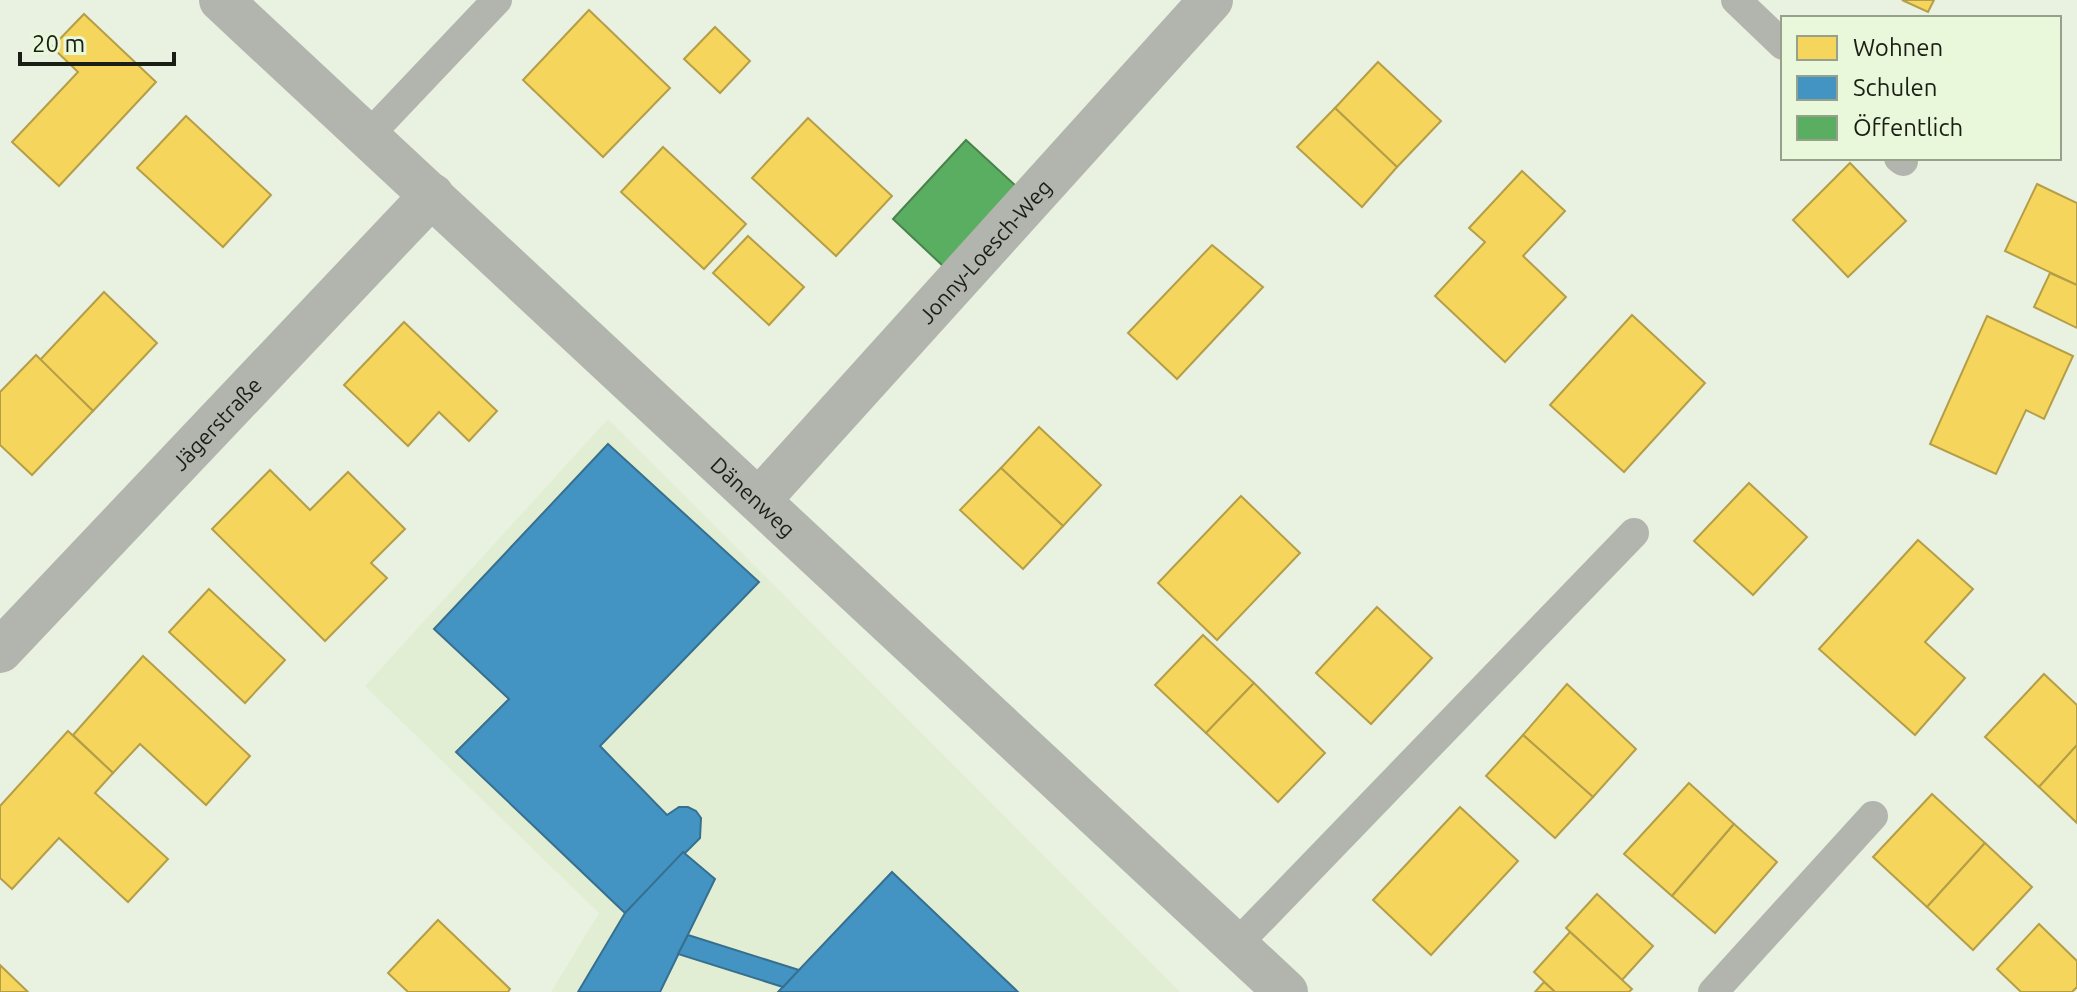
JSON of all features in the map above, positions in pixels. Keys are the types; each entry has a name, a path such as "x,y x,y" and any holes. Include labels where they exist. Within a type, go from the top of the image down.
{"street":[{"name":"Dänenweg","path":"221,0 1286,992"},
{"name":"Jonny-Loesch-Weg","path":"759,500 1211,0"},
{"name":"Jägerstraße","path":"0,651 432,195"}],"lane":[{"path":"368,136 497,0"},
{"path":"1736,0 1781,43"},
{"path":"1236,945 1634,533"},
{"path":"1713,992 1873,816"}],"shaded area":[{"path":"608,419 1180,992 551,992 599,913 365,686"}],"building: Wohnen":[{"path":"1902,0 1934,0 1928,12"},
{"path":"589,10 670,88 603,157 523,80"},
{"path":"84,14 156,82 59,186 12,142 78,72 52,47"},
{"path":"715,27 750,61 720,93 684,59"},
{"path":"1378,62 1441,121 1397,167 1335,108"},
{"path":"1335,108 1397,167 1362,207 1297,147"},
{"path":"186,116 271,195 223,247 137,168"},
{"path":"808,118 892,196 836,256 752,178"},
{"path":"663,147 746,224 704,269 621,192"},
{"path":"1850,163 1906,221 1848,277 1793,220"},
{"path":"1522,171 1565,211 1523,256 1566,297 1505,362 1435,296 1485,242 1469,228"},
{"path":"2037,184 2077,203 2077,285 2005,251"},
{"path":"748,236 804,287 769,325 713,273"},
{"path":"1212,245 1263,287 1177,379 1128,333"},
{"path":"2050,273 2077,285 2077,328 2034,307"},
{"path":"104,292 157,343 93,411 40,360"},
{"path":"1632,315 1705,383 1624,472 1550,405"},
{"path":"1987,316 2073,356 2044,419 2026,410 1996,474 1930,444"},
{"path":"404,322 497,411 469,441 439,412 408,446 344,385"},
{"path":"36,355 93,411 32,475 0,445 0,392"},
{"path":"1039,427 1101,485 1063,526 1001,468"},
{"path":"1001,468 1063,526 1023,569 960,510"},
{"path":"270,470 310,510 348,472 405,529 371,563 387,578 325,641 212,529"},
{"path":"1749,483 1807,537 1753,595 1694,541"},
{"path":"1241,496 1300,553 1217,640 1158,583"},
{"path":"1918,540 1973,589 1925,642 1965,678 1915,735 1819,649"},
{"path":"209,589 285,660 245,703 169,632"},
{"path":"1377,607 1432,658 1371,724 1316,673"},
{"path":"1203,635 1254,683 1206,733 1155,685"},
{"path":"143,656 250,756 206,805 140,744 113,773 73,735"},
{"path":"2044,674 2077,705 2077,745 2039,787 1985,737"},
{"path":"1254,683 1325,753 1278,802 1206,733"},
{"path":"1567,684 1636,749 1593,797 1523,735"},
{"path":"68,731 113,773 95,793 168,859 128,902 59,838 12,889 0,878 0,806"},
{"path":"1523,735 1593,797 1555,838 1486,776"},
{"path":"2077,745 2077,823 2039,787"},
{"path":"1689,783 1734,824 1672,896 1624,854"},
{"path":"1932,794 1985,843 1927,907 1873,857"},
{"path":"1460,807 1518,861 1431,955 1373,900"},
{"path":"1734,824 1777,862 1715,933 1672,896"},
{"path":"1985,843 2032,887 1973,950 1927,907"},
{"path":"1597,894 1653,946 1622,980 1566,928"},
{"path":"438,920 510,989 508,992 408,992 388,973"},
{"path":"2039,924 2077,961 2077,987 2072,992 2021,992 1997,969"},
{"path":"1570,932 1632,989 1629,992 1555,992 1534,972"},
{"path":"0,965 28,992 0,992"},
{"path":"1544,982 1555,992 1535,992"}],"building: Schulen":[{"path":"608,444 759,582 600,746 667,815 679,807 688,807 701,818 700,838 625,913 456,752 509,699 434,629"},
{"path":"683,852 715,879 660,992 578,992 625,913"},
{"path":"892,872 1018,992 778,992"},
{"path":"688,935 799,970 783,987 678,954"}],"building: Öffentlich":[{"path":"966,140 1016,186 943,266 893,219"}]}
